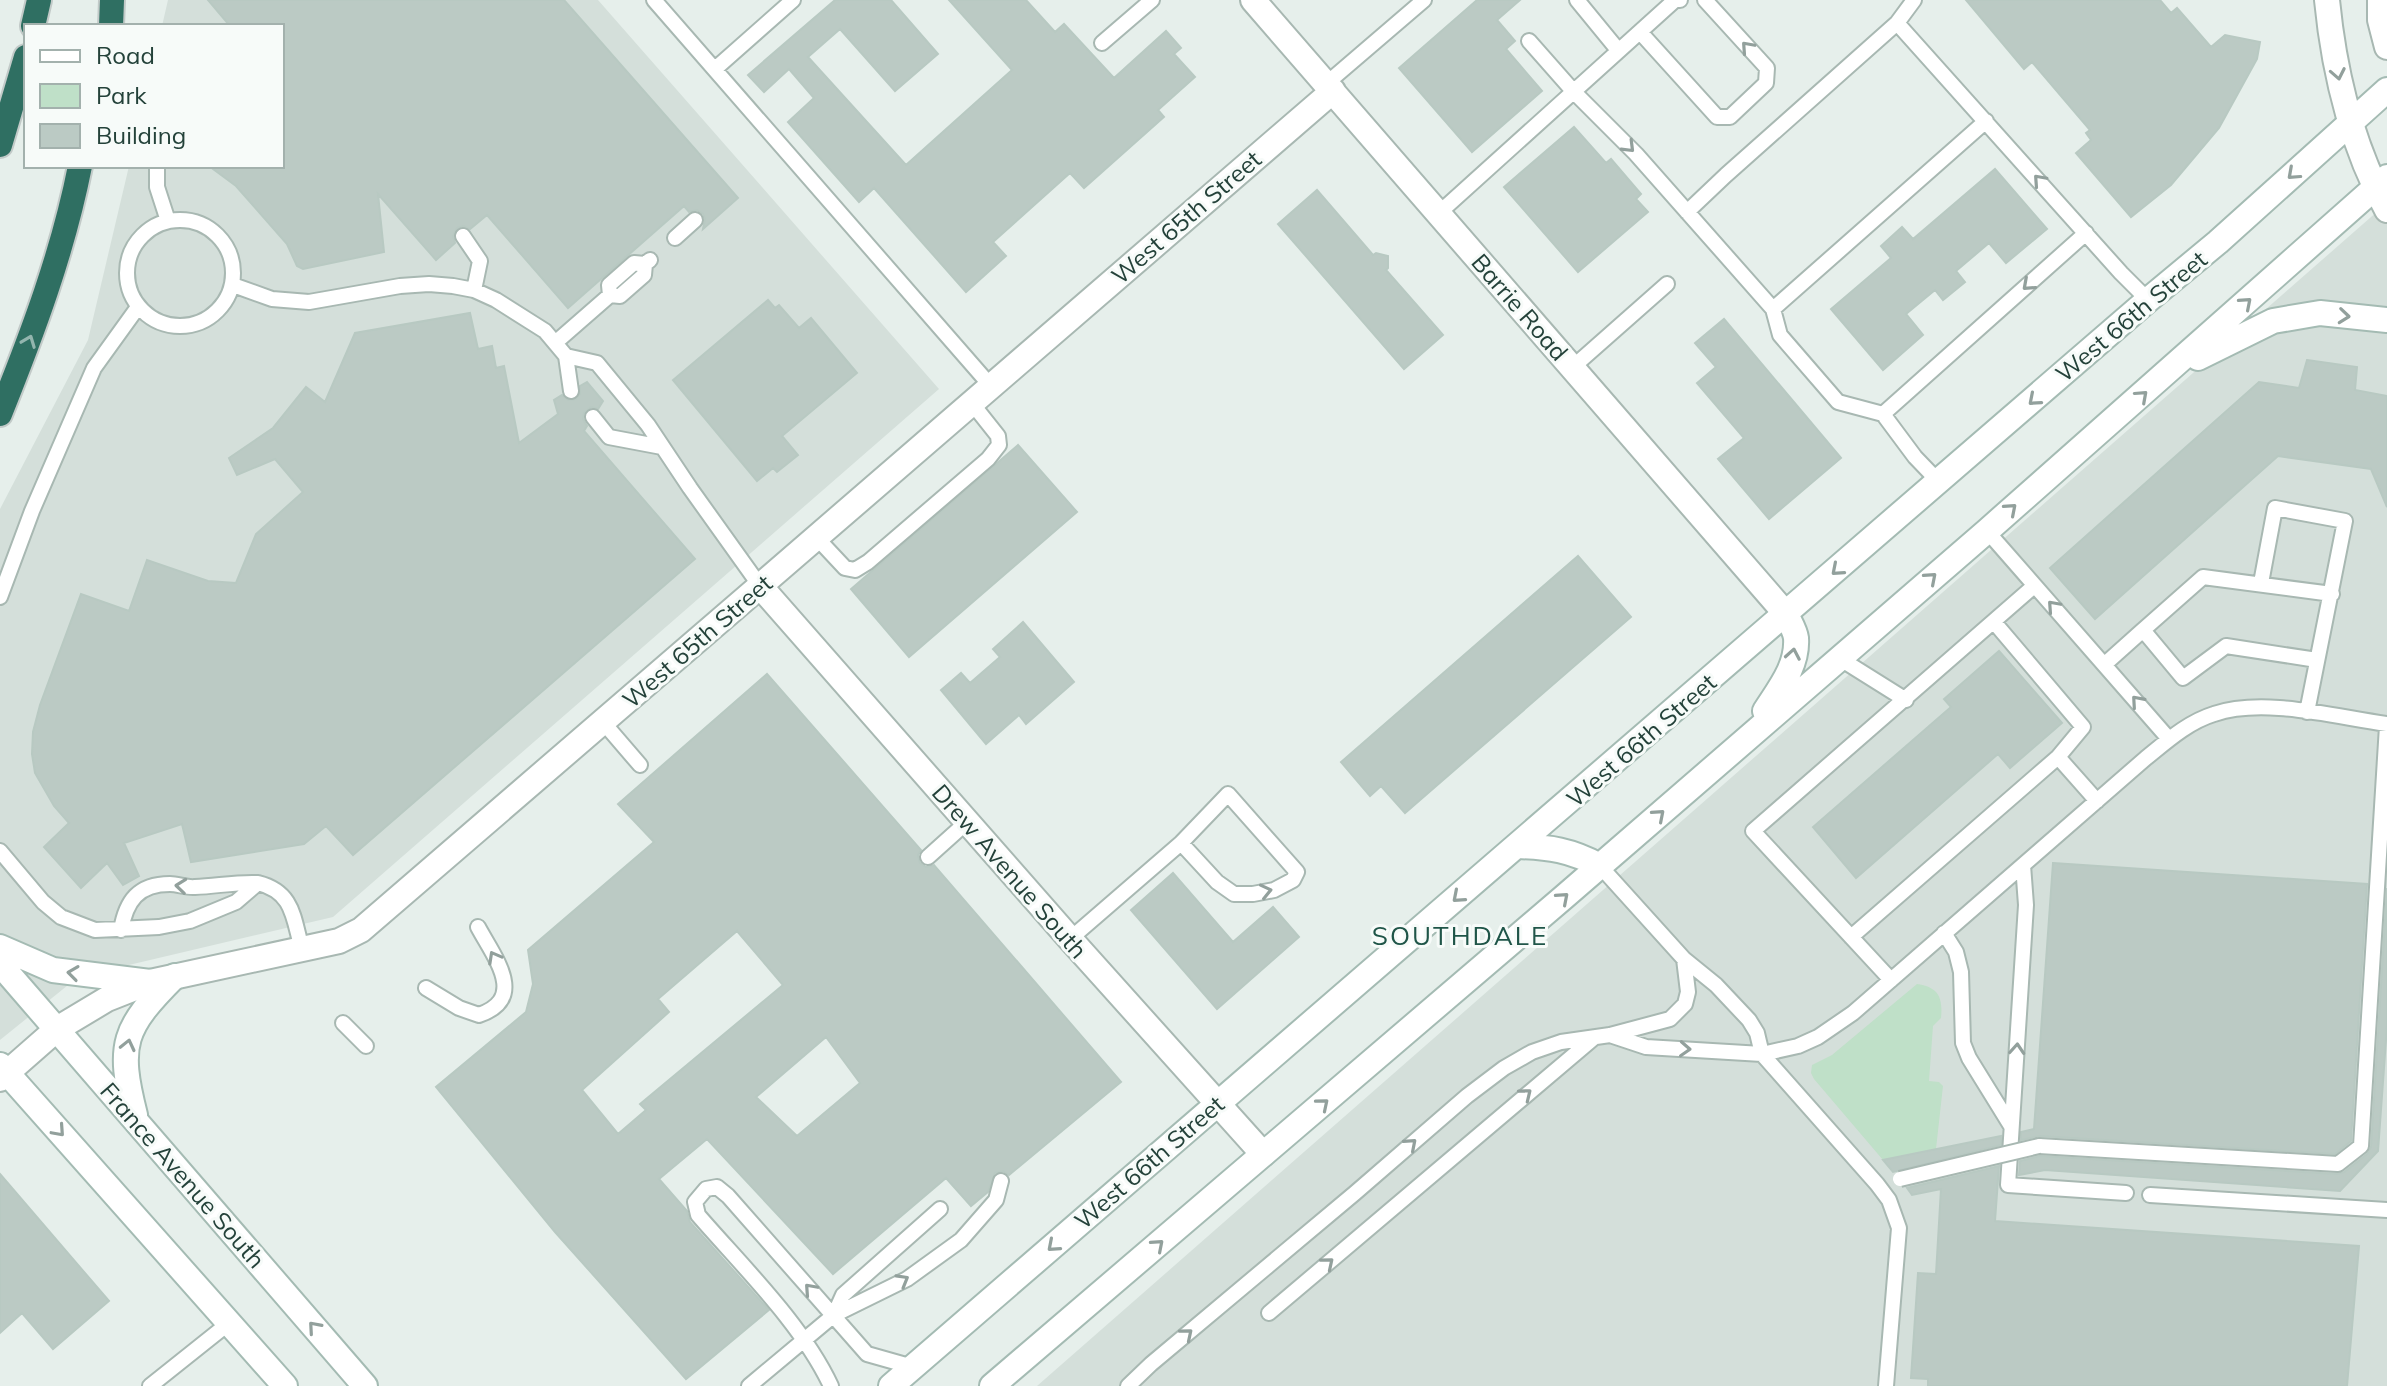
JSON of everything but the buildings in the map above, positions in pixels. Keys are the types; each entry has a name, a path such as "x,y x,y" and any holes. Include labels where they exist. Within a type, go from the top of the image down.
{"highway":[{"path":"33,24 39,0"},
{"path":"111,24 112,0"},
{"path":"0,145 24,64"},
{"path":"0,414 46,295 72,207 80,168"}],"main road":[{"name":"Barrie Road","path":"1253,0 1786,614"},
{"path":"2327,0 2338,77 2351,121 2381,182 2387,210"},
{"path":"2380,0 2380,20 2387,47"},
{"name":"West 65th Street","path":"2,1072 57,1029 107,999 150,982 339,941 372,922 1330,88"},
{"name":"West 66th Street","path":"891,1386 2218,242 2387,90"},
{"path":"992,1386 1987,531 2381,182"},
{"path":"2167,373 2273,321 2320,313 2387,320"},
{"name":"Drew Avenue South","path":"760,586 1263,1154"},
{"path":"1746,739 1789,675 1796,637 1786,614"},
{"path":"1517,846 1551,847 1600,866"},
{"path":"0,947 53,970 150,982"},
{"name":"France Avenue South","path":"0,964 365,1386"},
{"path":"137,1121 125,1077 125,1048 136,1020 175,976"},
{"path":"2,1072 285,1386"}],"lane":[{"path":"654,0 990,385"},
{"path":"715,69 793,0"},
{"path":"1102,43 1152,0"},
{"path":"1330,88 1424,0"},
{"path":"1577,0 1618,50"},
{"path":"1439,213 1676,0"},
{"path":"1640,32 1717,117 1730,117 1766,83 1767,68 1705,0"},
{"path":"1687,212 1897,23 1914,0"},
{"path":"1897,23 2148,300"},
{"path":"1529,41 1636,154 1773,309 1780,335 1838,402 1883,414 1915,457 1939,482"},
{"path":"1773,309 1986,121"},
{"path":"157,168 157,187 168,221"},
{"path":"186,220 204,225 219,235 229,250 234,267 233,285 226,301 215,314 200,323 184,327 166,325 150,318 138,307 129,291 126,273 138,239 152,227 168,221 186,220"},
{"path":"675,238 695,220"},
{"path":"1883,414 2086,233"},
{"path":"463,236 480,261 474,290"},
{"path":"555,343 610,295 620,296 644,275 648,262"},
{"path":"233,285 272,299 309,302 400,286 429,284 474,290 545,331 566,356 571,391"},
{"path":"1573,367 1667,284"},
{"path":"0,597 32,511 94,368 138,307"},
{"path":"566,356 597,363 648,425 760,586"},
{"path":"816,537 845,568 855,570 988,459 999,445 998,436 971,402"},
{"path":"593,417 609,437 662,447"},
{"path":"2261,583 2275,508 2345,521 2307,712"},
{"path":"1987,531 2169,739"},
{"path":"2105,664 2203,577 2332,594"},
{"path":"1891,980 1753,831 2034,586"},
{"path":"1851,937 2058,757 2083,727 1994,622"},
{"path":"2143,630 2183,678 2226,646 2317,660"},
{"path":"1839,658 1906,700"},
{"path":"1603,1036 1646,1047 1762,1054 1798,1046 1818,1037 1853,1013 2169,739 2211,715 2237,708 2269,707 2387,725 2361,1146 2338,1164 2039,1146 1877,1184"},
{"path":"603,722 640,765"},
{"path":"2058,757 2097,801"},
{"path":"1070,939 1181,843 1228,794 1297,872 1293,880 1274,890 1234,894 1217,882 1181,843"},
{"path":"928,857 967,822"},
{"path":"0,851 43,902 61,917 95,930 159,927 190,921 236,902 258,883"},
{"path":"2023,865 2026,905 2008,1185 2126,1193"},
{"path":"1600,866 1684,959 1716,985 1749,1020 1757,1033 1762,1054 1889,1200 1899,1228 1886,1386"},
{"path":"121,930 124,910 132,898 149,887 171,884 192,888 233,882 258,883 271,886 288,900 302,949"},
{"path":"426,988 459,1008 479,1015 494,1010 505,993 504,975 478,927"},
{"path":"1944,933 1956,952 1961,972 1963,1043 2012,1127"},
{"path":"1128,1386 1492,1077 1532,1052 1561,1042 1603,1036 1670,1019 1685,1004 1688,992 1684,959"},
{"path":"343,1023 366,1046"},
{"path":"1269,1313 1603,1036"},
{"path":"749,1386 834,1315 907,1279 961,1240 996,1200 1001,1181"},
{"path":"831,1386 804,1340 698,1215 695,1202 706,1189 717,1187 728,1196 867,1354 913,1367"},
{"path":"2150,1195 2387,1210"},
{"path":"834,1315 843,1295 940,1209"},
{"path":"150,1386 229,1323"}],"shaded area":[{"path":"168,0 598,0 939,389 333,917 78,977 0,1040 0,509 88,340 129,168 284,168 284,24 162,24"},
{"path":"2387,203 2387,1386 1037,1386"}],"green space":[{"path":"1917,984 1935,991 1941,1005 1941,1018 1933,1026 1929,1081 1939,1082 1943,1086 1936,1149 1883,1160 1814,1079 1812,1065 1832,1055"}],"district":[{"name":"SOUTHDALE","path":"1460,935"}]}
